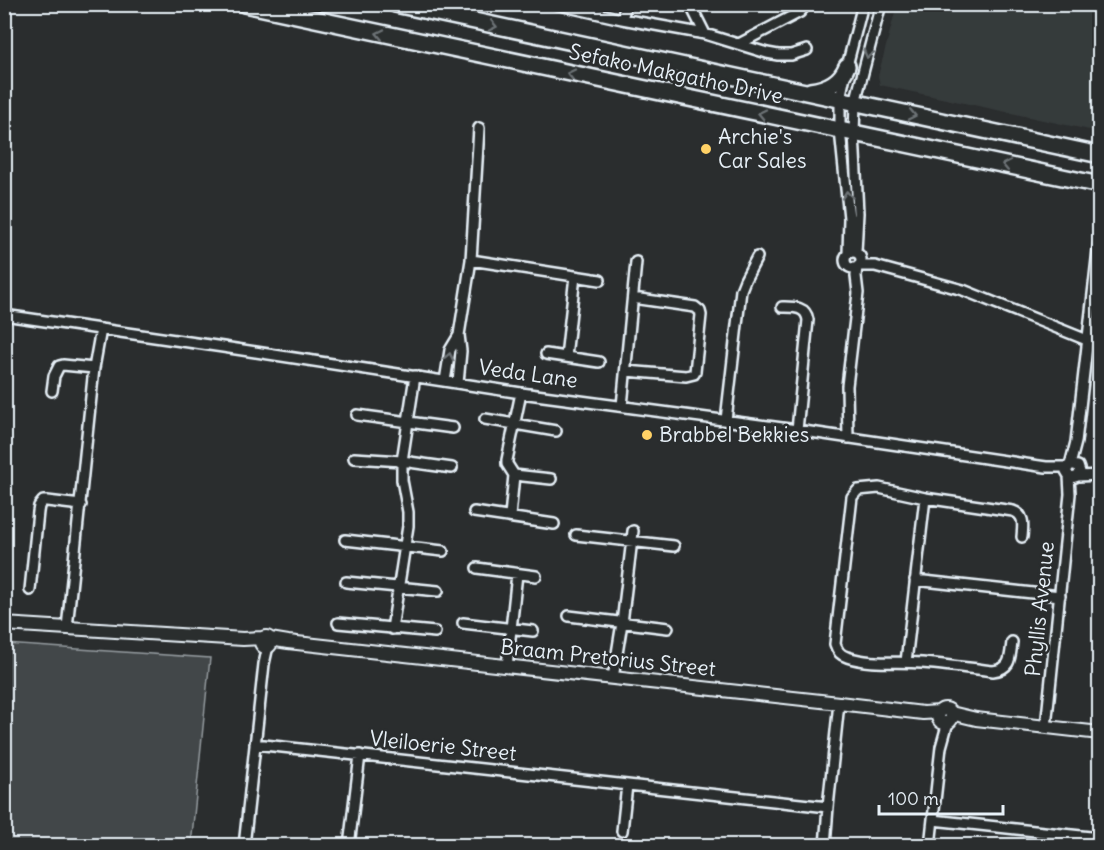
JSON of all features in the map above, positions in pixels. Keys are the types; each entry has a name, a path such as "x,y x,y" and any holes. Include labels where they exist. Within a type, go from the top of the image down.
{"main road":[{"name":"Sefako Makgatho Drive","path":"244,4 1100,185"},
{"name":"Sefako Makgatho Drive","path":"395,4 1100,155"},
{"path":"795,90 811,91 827,87 841,78 847,66"}],"street":[{"path":"555,4 705,34 767,53 790,55 807,50"},
{"path":"622,19 626,4"},
{"path":"739,44 800,12 807,4"},
{"path":"848,438 847,386 858,293 849,218 847,66 863,4"},
{"path":"855,263 858,213 847,132 848,101 881,4"},
{"path":"683,30 692,8"},
{"path":"692,8 705,34"},
{"path":"458,382 461,351 459,335 471,260 479,128"},
{"name":"Phyllis Avenue","path":"1046,727 1100,233"},
{"path":"726,420 741,290 757,257"},
{"path":"471,260 600,280"},
{"path":"622,406 636,262"},
{"path":"855,263 875,266 963,290 1087,340"},
{"path":"566,357 575,276"},
{"path":"626,371 692,375 695,372 700,326 700,311 695,307 633,298"},
{"path":"782,307 805,311 808,320 797,430"},
{"name":"Veda Lane","path":"4,315 521,393 797,430 1073,472"},
{"path":"68,628 94,368 101,329"},
{"path":"445,381 450,350 459,335"},
{"path":"546,354 599,362"},
{"path":"52,391 58,366 94,368"},
{"path":"392,629 408,519 402,480 402,461 415,376"},
{"path":"510,516 514,475 507,460 521,393"},
{"path":"357,415 453,428"},
{"path":"485,419 556,431"},
{"path":"354,458 402,461 452,468"},
{"path":"1073,472 1100,475"},
{"path":"514,475 551,479"},
{"path":"1012,642 1006,667 993,671 846,657 837,650 835,641 852,497 856,492 862,489 879,488 925,498 1013,511 1019,513 1023,519 1022,537"},
{"path":"906,663 925,498"},
{"path":"30,590 38,512 41,503 47,501 81,505"},
{"path":"474,512 554,524"},
{"path":"576,535 633,536 674,546"},
{"path":"613,678 633,536"},
{"path":"345,540 443,551"},
{"path":"477,568 536,576"},
{"path":"507,666 518,574"},
{"path":"915,580 1060,596"},
{"path":"346,582 438,591"},
{"path":"569,616 668,628"},
{"path":"338,622 435,632"},
{"path":"464,623 533,631"},
{"name":"Braam Pretorius Street","path":"4,624 243,639 266,643 288,642 923,712 945,718"},
{"path":"244,846 266,643"},
{"path":"825,846 839,704"},
{"path":"930,846 945,718 964,717 1100,733"},
{"name":"Vleiloerie Street","path":"255,744 828,807"},
{"path":"349,846 360,755"},
{"path":"622,831 627,785"},
{"path":"933,820 1100,838"}],"shaded area":[{"path":"897,5 1099,5 1099,132 880,85 878,76"},
{"path":"5,644 210,658 191,845 5,845"}],"place":[{"name":"Archie's Car Sales","path":"706,149"},
{"name":"Brabbel Bekkies","path":"647,435"}]}
